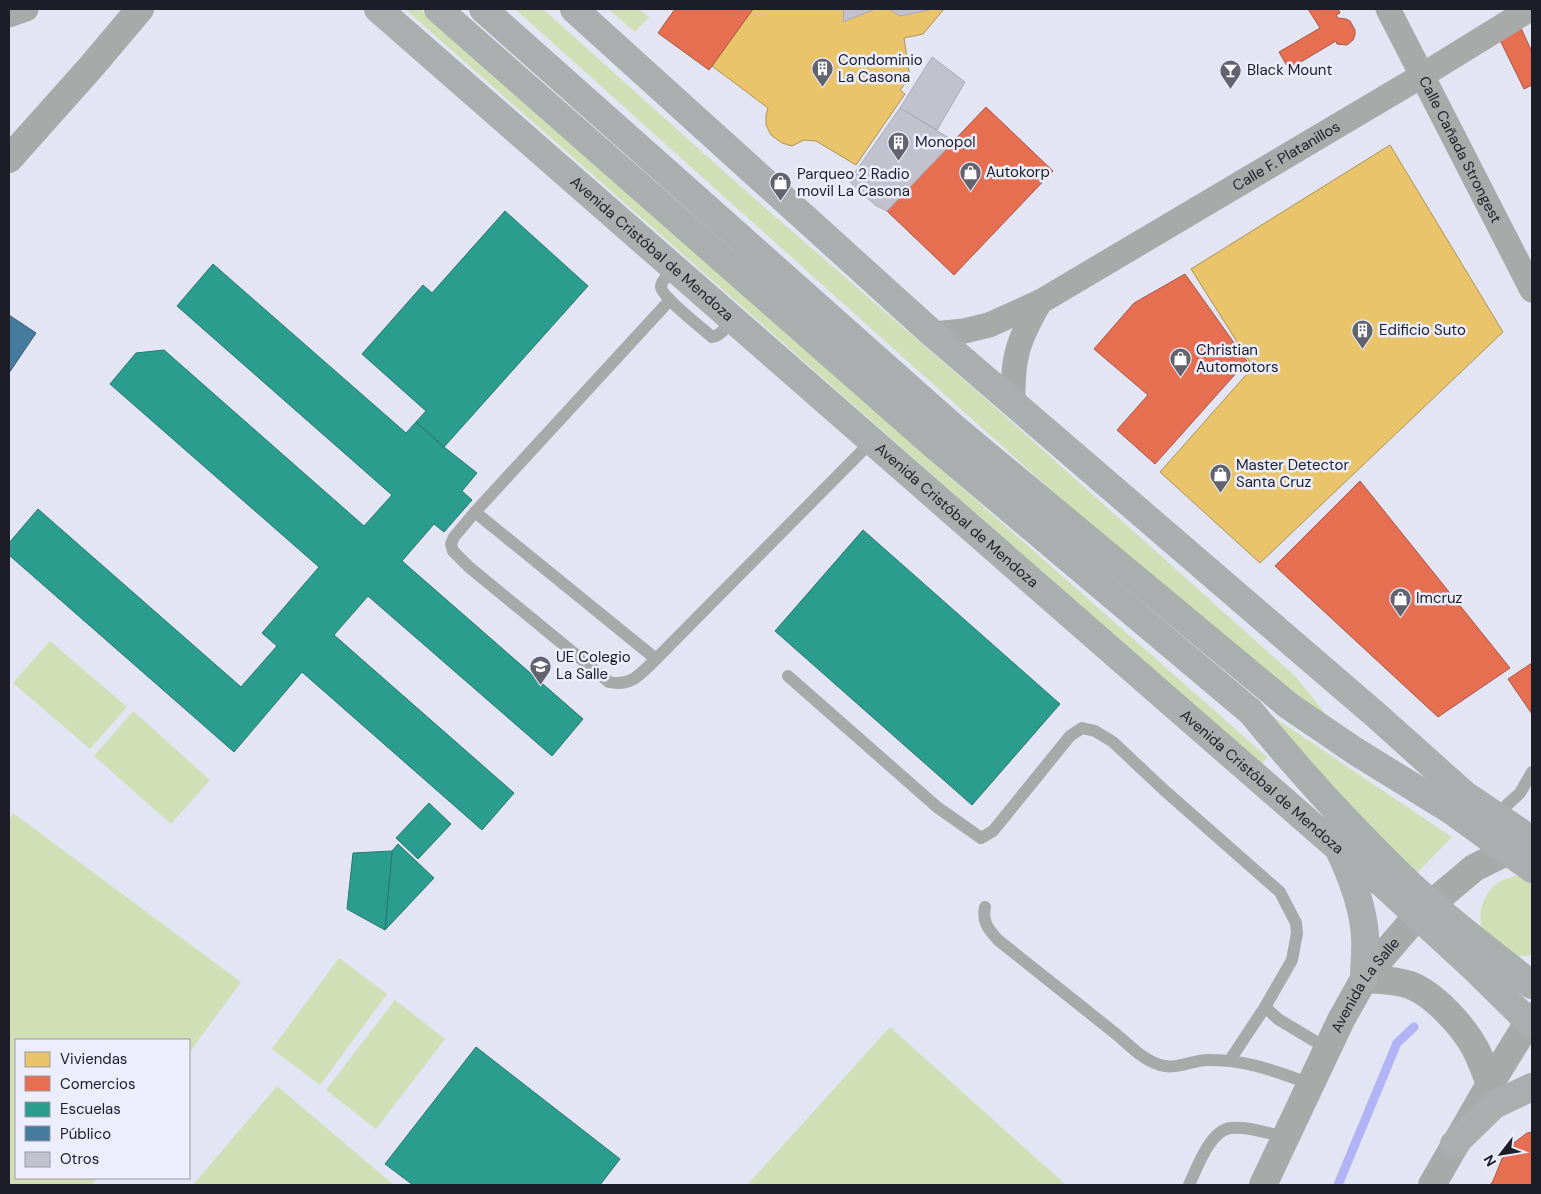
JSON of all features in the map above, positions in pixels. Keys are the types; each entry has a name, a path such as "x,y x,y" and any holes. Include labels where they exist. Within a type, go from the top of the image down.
{"main road":[{"path":"9,159 92,68 140,9"},
{"name":"Avenida Cristóbal de Mendoza","path":"378,9 1337,847 1385,886 1425,910 1532,985"},
{"name":"Avenida Cristóbal de Mendoza","path":"438,9 928,440 1251,712 1304,774 1395,870 1425,910 1474,968 1531,1021"},
{"path":"482,9 952,426 1289,706 1355,752 1449,810 1524,845"},
{"path":"574,9 933,334 1377,716 1464,794 1496,815 1524,845 1532,869"},
{"name":"Avenida La Salle","path":"1263,1185 1341,1020 1364,979 1380,958 1425,910 1474,868 1524,845"},
{"path":"1337,847 1357,893 1362,917 1365,937 1364,979 1385,980 1410,985 1436,1001 1455,1020 1475,1048 1490,1084"},
{"path":"1432,1185 1490,1084 1531,1021"},
{"path":"1454,1144 1494,1105 1532,1088"}],"street":[{"path":"9,15 26,9"},
{"name":"Calle Cañada Strongest","path":"1388,9 1532,290"},
{"name":"Calle F. Platanillos","path":"933,334 964,331 989,325 1040,302 1530,9"},
{"name":"Calle F. Platanillos","path":"1014,402 1013,377 1017,349 1027,325 1040,302"}],"lane":[{"path":"674,268 661,284 661,290 670,300 712,336 717,336 721,333 733,319"},
{"path":"670,300 475,512 454,537 451,544 453,550 469,568 609,682 618,684 635,678 656,659 872,441"},
{"path":"475,512 656,659"},
{"path":"788,676 937,807 981,838 993,831 1070,736 1082,728 1094,731 1113,742 1178,803 1280,892 1296,923 1297,933 1292,960 1230,1060"},
{"path":"1496,815 1520,793 1532,772"},
{"path":"985,907 983,916 986,926 998,940 1121,1037 1146,1060 1161,1066 1174,1066 1206,1060 1230,1060 1255,1064 1311,1084"},
{"path":"1265,1006 1278,1019 1328,1049"},
{"path":"1189,1185 1207,1148 1218,1133 1230,1128 1248,1129 1286,1137"}],"green space":[{"path":"405,9 420,9 1267,757 1261,765"},
{"path":"515,9 543,9 748,193 995,407 1296,677 1332,722 1177,603"},
{"path":"608,9 639,9 649,17 635,32"},
{"path":"50,641 127,707 90,749 13,683"},
{"path":"1256,705 1434,825 1452,837 1416,874"},
{"path":"133,711 210,780 171,824 94,756"},
{"path":"13,813 241,982 190,1052 190,1039 15,1039 15,1179 96,1179 92,1185 9,1185 9,820"},
{"path":"1515,876 1532,877 1532,955 1515,956 1505,953 1485,934 1480,920 1482,905 1489,891 1500,881"},
{"path":"339,958 387,994 320,1085 272,1049"},
{"path":"395,1000 445,1039 376,1129 326,1090"},
{"path":"890,1027 1066,1185 747,1185"},
{"path":"277,1086 394,1185 193,1185"}],"building: Viviendas":[{"name":"Condominio La Casona","path":"753,9 944,9 923,34 904,38 910,78 900,90 905,94 856,165 816,141 804,140 792,146 782,143 771,135 766,125 768,108 712,66"},
{"name":"Edificio Suto","path":"1390,145 1503,332 1260,563 1160,472 1253,367 1191,269"}],"building: Comercios":[{"path":"675,9 753,9 709,70 658,33"},
{"path":"1308,9 1338,9 1340,13 1336,15 1338,18 1350,21 1355,30 1355,35 1353,40 1347,45 1337,44 1336,41 1289,69 1279,52 1320,28"},
{"path":"1520,26 1532,52 1532,85 1524,89 1498,36"},
{"name":"Autokorp","path":"986,107 1053,171 954,275 887,211"},
{"name":"Christian Automotors","path":"1185,274 1247,361 1155,464 1117,430 1148,395 1094,349 1134,303"},
{"name":"Imcruz","path":"1360,481 1510,668 1438,717 1275,566"},
{"path":"1532,663 1532,714 1508,679"},
{"path":"1532,1132 1532,1185 1490,1185 1506,1149 1527,1133"}],"building: Escuelas":[{"path":"505,211 588,286 444,447 416,422 426,411 362,354 423,285 432,293"},
{"path":"213,264 406,433 416,422 477,473 462,491 472,500 444,532 434,524 402,561 583,719 552,756 368,596 334,635 514,793 482,830 302,672 234,752 9,555 9,543 38,509 241,687 277,646 262,633 319,567 110,384 136,353 164,350 364,526 392,495 177,306"},
{"path":"863,530 1060,704 972,805 775,631"},
{"path":"429,803 451,824 418,859 396,838"},
{"path":"398,844 434,878 385,930 392,851"},
{"path":"392,851 385,930 347,909 353,853"},
{"path":"476,1047 620,1159 600,1185 413,1185 385,1164"}],"building: Público":[{"path":"9,315 36,333 9,373"}],"building: Otros":[{"path":"844,9 875,9 843,22"},
{"path":"889,9 929,9 929,10 900,16"},
{"path":"932,57 965,82 937,130 900,108"},
{"name":"Monopol","path":"900,108 954,141 887,211 875,205 849,181"}],"waterway":[{"path":"1338,1185 1397,1043 1414,1027"}],"place":[{"name":"Condominio La Casona","path":"822,88"},
{"name":"Black Mount","path":"1231,89"},
{"name":"Monopol","path":"899,161"},
{"name":"Autokorp","path":"970,191"},
{"name":"Parqueo 2 Radio movil La Casona","path":"781,202"},
{"name":"Edificio Suto","path":"1363,349"},
{"name":"Christian Automotors","path":"1180,378"},
{"name":"Master Detector Santa Cruz","path":"1220,493"},
{"name":"Imcruz","path":"1400,617"},
{"name":"UE Colegio La Salle","path":"540,685"}]}
